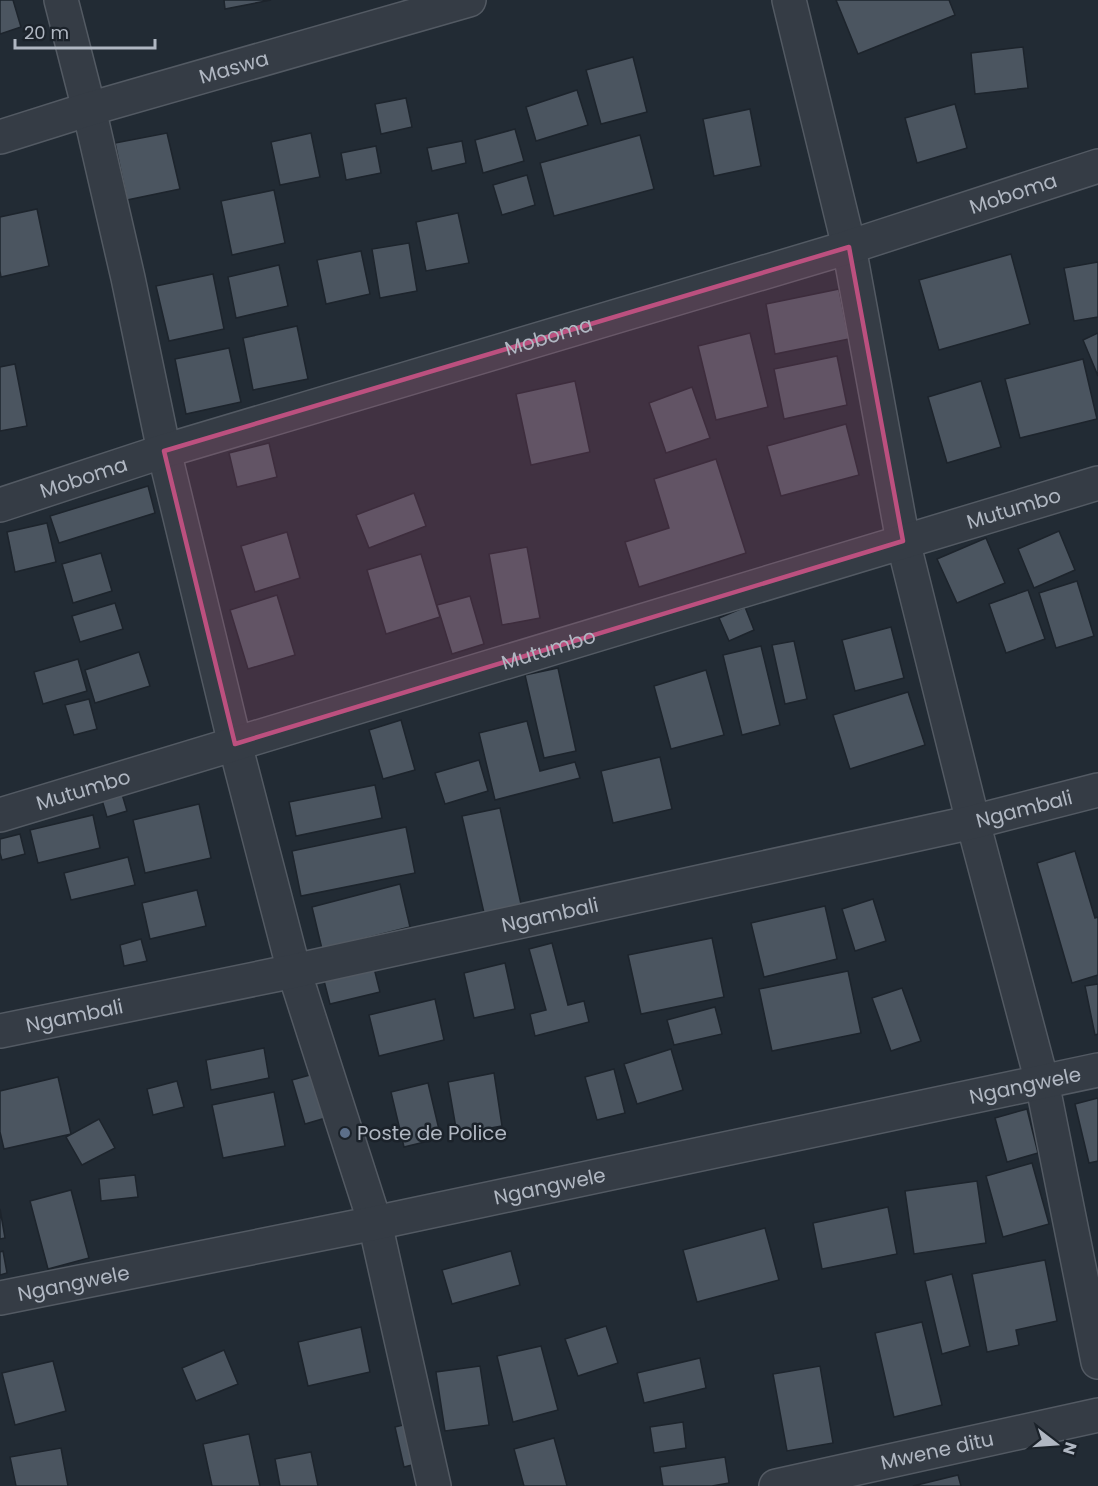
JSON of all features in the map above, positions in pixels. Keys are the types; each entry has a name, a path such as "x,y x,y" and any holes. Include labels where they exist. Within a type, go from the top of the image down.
{"street":[{"path":"61,0 89,109 128,278 164,451 235,744 294,971 375,1223 434,1486"},
{"name":"Maswa","path":"0,137 89,109 469,0"},
{"path":"789,0 849,248 903,541 973,822 1042,1082 1098,1362"},
{"name":"Moboma","path":"0,505 164,451 849,248 1098,166"},
{"name":"Mutumbo","path":"0,815 1098,483"},
{"name":"Ngambali","path":"0,1031 294,971 973,822 1098,790"},
{"name":"Ngangwele","path":"0,1298 375,1223 1098,1070"},
{"name":"Mwene ditu","path":"776,1486 1098,1415"}],"highlighted area":[{"path":"849,247 903,541 235,744 164,451"}],"building":[{"path":"0,0 13,0 21,27 0,34"},
{"path":"224,0 271,0 225,9"},
{"path":"836,0 949,0 955,15 858,54"},
{"path":"1023,47 1028,88 975,94 971,53"},
{"path":"633,57 647,112 601,124 586,70"},
{"path":"577,90 588,125 536,141 526,107"},
{"path":"406,98 412,127 381,134 375,104"},
{"path":"955,104 967,148 917,163 905,118"},
{"path":"750,109 761,166 714,176 703,119"},
{"path":"515,129 524,161 483,173 475,140"},
{"path":"167,133 180,189 127,200 115,143"},
{"path":"311,133 320,177 280,185 271,142"},
{"path":"640,135 654,189 554,216 540,163"},
{"path":"462,141 466,163 432,171 427,148"},
{"path":"376,146 381,173 346,180 341,153"},
{"path":"527,175 535,205 502,215 493,185"},
{"path":"274,190 285,243 232,255 221,201"},
{"path":"37,209 49,266 1,277 0,217"},
{"path":"458,213 469,263 426,271 416,222"},
{"path":"409,243 417,291 380,298 372,249"},
{"path":"361,251 370,294 326,304 317,260"},
{"path":"1011,254 1030,324 939,350 919,280"},
{"path":"1098,262 1098,317 1074,321 1064,268"},
{"path":"279,265 288,306 236,318 228,277"},
{"path":"213,274 224,329 169,341 156,286"},
{"path":"839,289 849,339 775,354 766,304"},
{"path":"297,326 308,379 253,390 243,338"},
{"path":"750,333 768,407 716,420 698,346"},
{"path":"1098,333 1098,376 1083,340"},
{"path":"229,348 241,402 186,414 175,359"},
{"path":"837,356 847,405 784,419 774,369"},
{"path":"1083,359 1097,419 1020,438 1005,379"},
{"path":"15,364 27,426 0,431 0,367"},
{"path":"575,381 590,452 531,465 516,394"},
{"path":"981,381 1001,447 947,463 928,397"},
{"path":"692,387 710,438 666,453 649,403"},
{"path":"846,424 859,475 781,496 767,446"},
{"path":"269,443 277,477 237,487 229,453"},
{"path":"716,459 746,553 639,587 625,542 669,528 654,479"},
{"path":"148,486 155,513 59,543 50,516"},
{"path":"414,493 426,526 369,548 356,515"},
{"path":"47,523 56,562 15,572 7,532"},
{"path":"1059,531 1075,570 1034,588 1018,549"},
{"path":"287,532 300,578 255,592 241,546"},
{"path":"986,538 1005,583 957,603 937,559"},
{"path":"527,547 540,618 502,625 489,554"},
{"path":"101,553 112,591 73,603 62,564"},
{"path":"421,554 440,617 386,634 367,570"},
{"path":"1077,581 1094,636 1056,648 1039,593"},
{"path":"1028,590 1045,639 1006,653 989,604"},
{"path":"277,595 295,655 248,669 230,610"},
{"path":"470,596 484,644 452,654 437,605"},
{"path":"115,603 123,629 80,642 72,616"},
{"path":"745,607 754,630 729,641 719,618"},
{"path":"891,627 904,678 855,691 842,640"},
{"path":"794,641 807,699 785,704 772,645"},
{"path":"761,646 780,725 742,735 723,655"},
{"path":"139,652 150,686 95,703 85,670"},
{"path":"78,659 87,691 43,704 34,672"},
{"path":"558,668 576,751 544,758 525,675"},
{"path":"706,670 724,735 671,749 654,686"},
{"path":"908,692 925,745 850,769 833,715"},
{"path":"89,699 97,729 74,735 65,705"},
{"path":"401,720 415,770 383,779 369,730"},
{"path":"527,721 540,771 575,762 580,778 495,800 479,733"},
{"path":"660,757 672,809 613,823 601,771"},
{"path":"479,760 488,791 445,804 435,773"},
{"path":"375,785 382,818 296,836 289,802"},
{"path":"122,794 127,811 107,817 102,800"},
{"path":"199,804 211,858 145,873 133,820"},
{"path":"500,808 521,904 484,913 462,816"},
{"path":"93,815 100,848 38,863 30,830"},
{"path":"406,827 415,873 301,896 292,851"},
{"path":"20,834 25,854 2,860 0,839"},
{"path":"1075,851 1095,918 1098,917 1098,975 1072,983 1037,863"},
{"path":"128,857 135,885 71,900 64,873"},
{"path":"400,884 410,927 322,949 312,907"},
{"path":"197,890 206,926 150,939 142,903"},
{"path":"873,899 886,941 855,951 842,909"},
{"path":"825,906 837,959 764,977 751,923"},
{"path":"712,938 724,997 641,1014 628,955"},
{"path":"141,939 147,961 124,966 120,945"},
{"path":"552,943 568,1005 584,1001 589,1022 535,1036 530,1014 546,1010 529,949"},
{"path":"372,960 380,992 330,1004 322,973"},
{"path":"505,963 515,1009 474,1018 464,973"},
{"path":"848,971 861,1033 772,1051 759,989"},
{"path":"1098,984 1098,1034 1095,1035 1085,986"},
{"path":"902,988 921,1041 891,1051 872,998"},
{"path":"435,999 444,1040 379,1056 369,1015"},
{"path":"715,1007 722,1034 674,1045 667,1020"},
{"path":"264,1048 269,1078 211,1090 206,1060"},
{"path":"671,1049 683,1090 637,1104 624,1064"},
{"path":"614,1069 625,1113 597,1120 585,1077"},
{"path":"317,1073 329,1117 305,1124 292,1080"},
{"path":"494,1073 502,1126 457,1134 448,1082"},
{"path":"58,1077 71,1134 4,1149 0,1132 0,1091"},
{"path":"177,1081 184,1107 153,1115 147,1089"},
{"path":"428,1083 441,1138 404,1147 391,1092"},
{"path":"274,1092 285,1146 223,1158 212,1105"},
{"path":"1098,1098 1098,1161 1089,1163 1075,1104"},
{"path":"1027,1109 1038,1153 1007,1162 995,1118"},
{"path":"99,1119 115,1148 82,1165 66,1137"},
{"path":"1032,1163 1049,1224 1003,1237 986,1176"},
{"path":"135,1175 138,1197 101,1201 99,1179"},
{"path":"977,1181 986,1243 914,1254 905,1191"},
{"path":"71,1190 89,1258 48,1269 30,1201"},
{"path":"888,1207 897,1254 822,1269 813,1223"},
{"path":"0,1209 5,1238 0,1239"},
{"path":"765,1228 779,1280 697,1302 683,1250"},
{"path":"3,1251 7,1273 0,1275 0,1252"},
{"path":"511,1251 520,1285 452,1304 442,1270"},
{"path":"1045,1260 1057,1321 1016,1330 1019,1345 987,1352 972,1274"},
{"path":"952,1274 970,1346 942,1354 925,1281"},
{"path":"922,1322 942,1405 894,1417 875,1333"},
{"path":"606,1326 618,1363 578,1376 565,1339"},
{"path":"361,1327 370,1372 308,1386 298,1342"},
{"path":"541,1346 558,1410 513,1422 497,1356"},
{"path":"224,1350 238,1384 196,1401 182,1368"},
{"path":"700,1358 706,1388 644,1403 637,1373"},
{"path":"53,1361 66,1411 15,1425 2,1373"},
{"path":"480,1366 489,1425 445,1431 436,1372"},
{"path":"820,1366 833,1443 787,1451 773,1374"},
{"path":"683,1422 686,1448 654,1453 650,1427"},
{"path":"411,1423 420,1463 404,1467 395,1427"},
{"path":"249,1434 260,1486 212,1486 203,1444"},
{"path":"554,1438 567,1486 524,1486 514,1449"},
{"path":"61,1448 68,1486 16,1486 10,1457"},
{"path":"311,1452 318,1486 280,1486 275,1459"},
{"path":"725,1457 729,1483 712,1486 663,1486 660,1467"},
{"path":"958,1475 961,1486 913,1486"}],"place":[{"name":"Poste de Police","path":"345,1133"}]}
